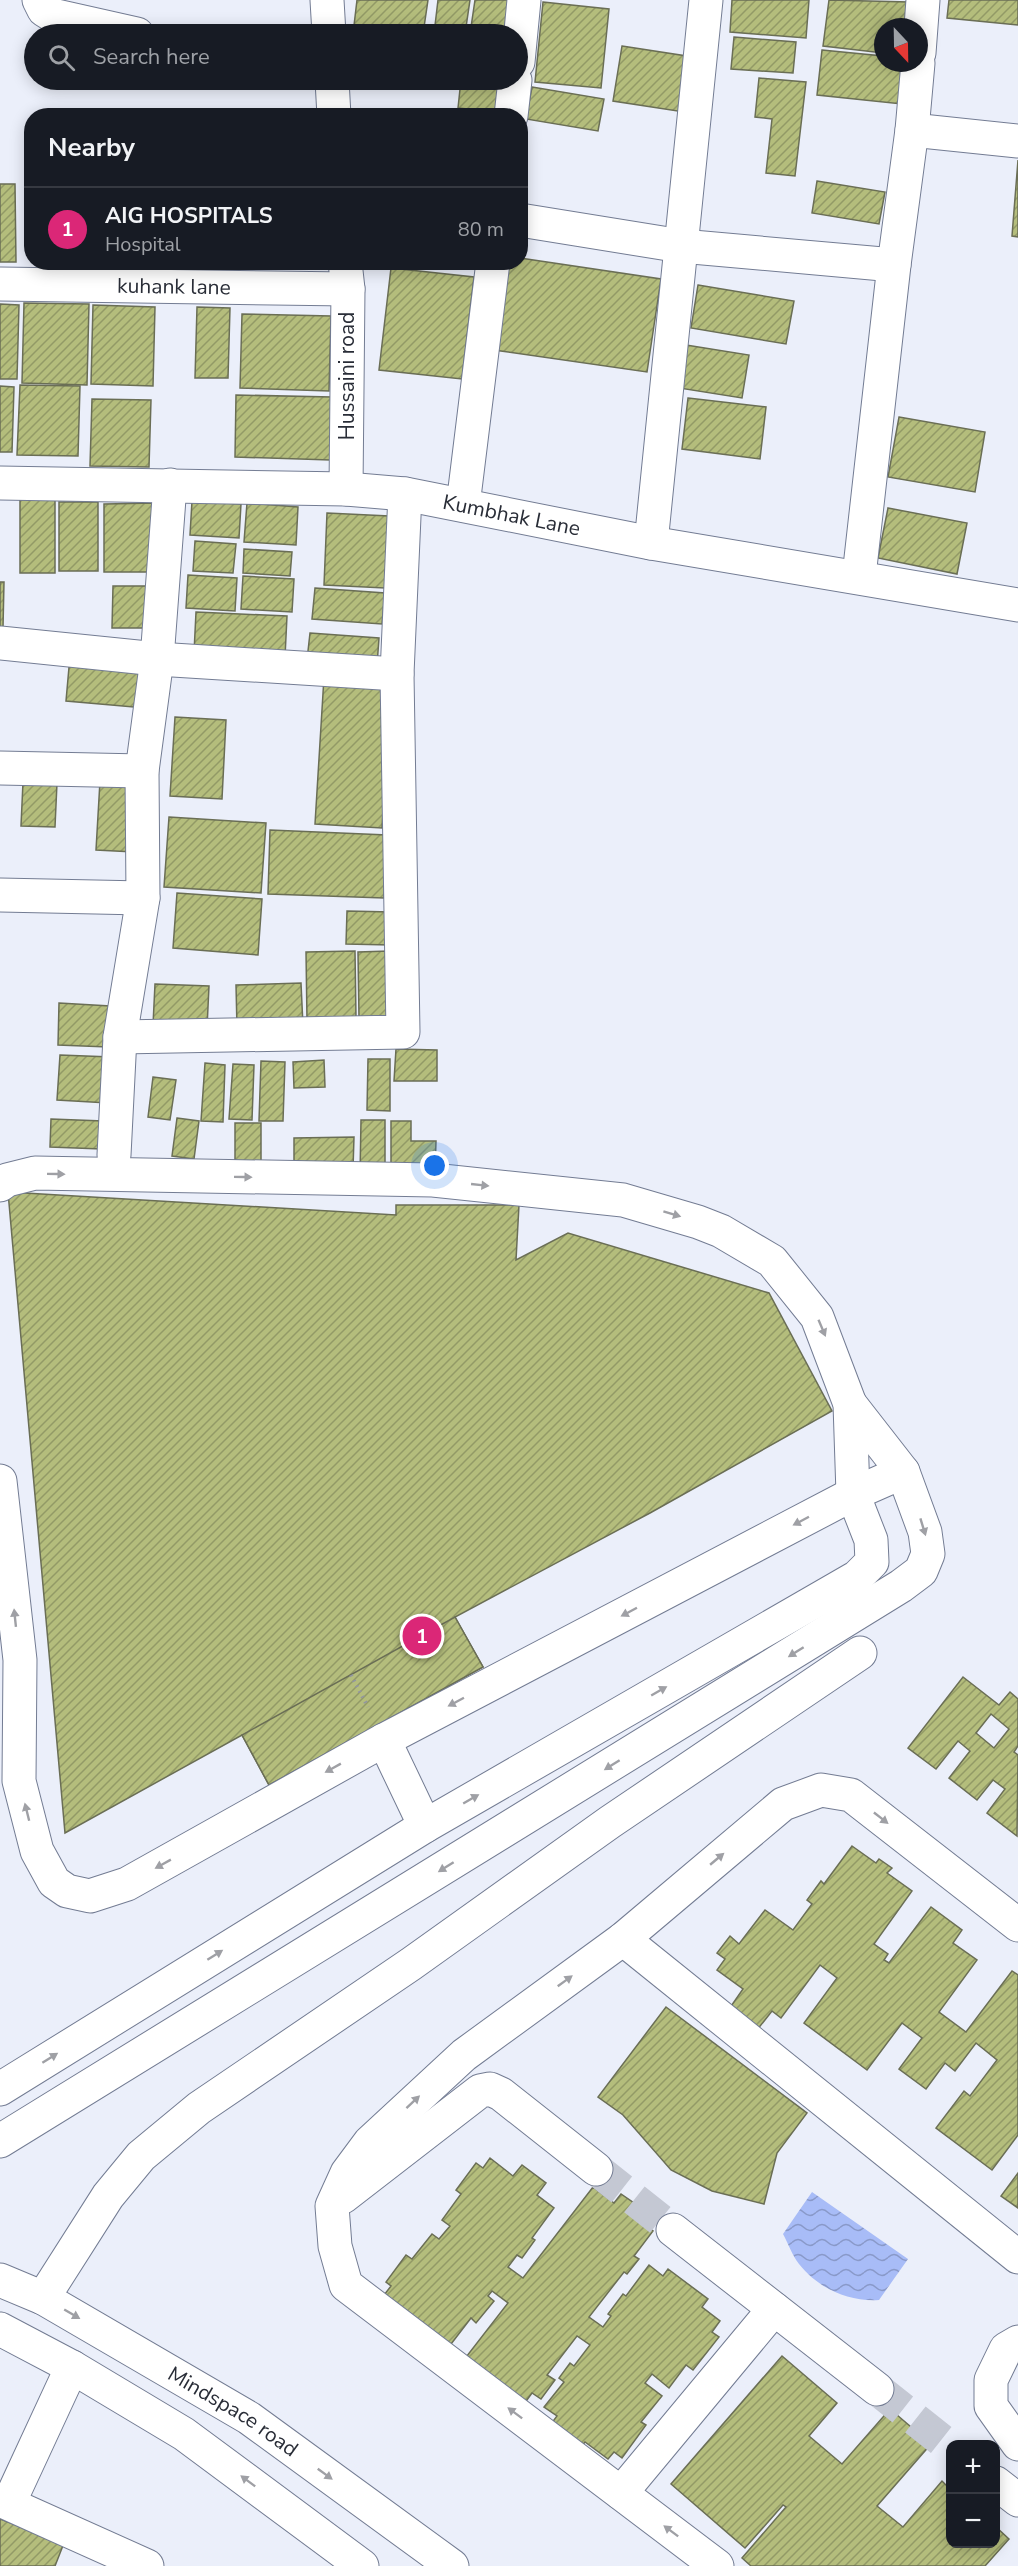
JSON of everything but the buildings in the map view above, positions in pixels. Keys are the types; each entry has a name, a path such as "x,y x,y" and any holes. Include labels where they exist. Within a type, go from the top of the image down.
{"street":[{"path":"39,0 44,10 52,15 93,24"},
{"path":"327,0 328,24"},
{"path":"522,24 524,0"},
{"path":"651,543 706,0"},
{"path":"922,18 923,0"},
{"path":"860,576 917,72"},
{"path":"333,90 334,108"},
{"path":"513,108 515,90"},
{"path":"912,130 1018,141"},
{"path":"528,221 681,246 894,266"},
{"path":"463,506 492,270"},
{"name":"kuhank lane","path":"0,284 347,276"},
{"name":"Hussaini road","path":"346,489 347,276"},
{"name":"Kumbhak Lane","path":"0,483 346,489 405,494 651,543 860,576 1018,605"},
{"path":"114,1155 120,1037 143,898 142,771 157,659 170,485"},
{"path":"120,1037 403,1032 397,674 405,494"},
{"path":"0,643 157,659 397,674"},
{"path":"0,768 142,771"},
{"path":"0,895 143,898"},
{"path":"0,1185 7,1180 35,1173 433,1180 623,1200 721,1231 772,1261 817,1317 850,1404 853,1494 871,1540 872,1562 857,1577 425,1826 0,2089"},
{"path":"0,2141 901,1587 921,1571 928,1554 925,1532 903,1472 850,1404"},
{"path":"0,1481 20,1660 20,1780 37,1851 54,1882 67,1891 90,1896 127,1884 384,1740 853,1494 903,1472"},
{"path":"43,2298 108,2196 121,2180 141,2156 199,2108 411,1964 610,1822 860,1653"},
{"path":"621,1713 640,1748"},
{"path":"384,1740 425,1826"},
{"path":"717,2566 346,2285 335,2246 332,2206 346,2173 370,2142 464,2055 623,1939 783,1804 821,1790 851,1795 1018,1925"},
{"path":"623,1939 1018,2257"},
{"path":"332,2206 480,2091 490,2089 501,2094 596,2169"},
{"path":"674,2230 877,2389"},
{"name":"Mindspace road","path":"0,2280 43,2298 249,2418 452,2566"},
{"path":"621,2493 774,2309"},
{"path":"0,2329 72,2367 184,2434 362,2566"},
{"path":"1018,2342 1006,2349 991,2380 991,2406 1018,2444"},
{"path":"72,2367 4,2502 147,2566"},
{"path":"1000,2486 1018,2500"}],"water":[{"path":"812,2192 908,2259 879,2300 856,2299 834,2292 815,2280 797,2260 783,2234"}],"tunnel":[{"path":"596,2169 673,2230"},
{"path":"877,2389 946,2444"}],"place":[{"name":"AIG HOSPITALS","path":"422,1636"}]}
